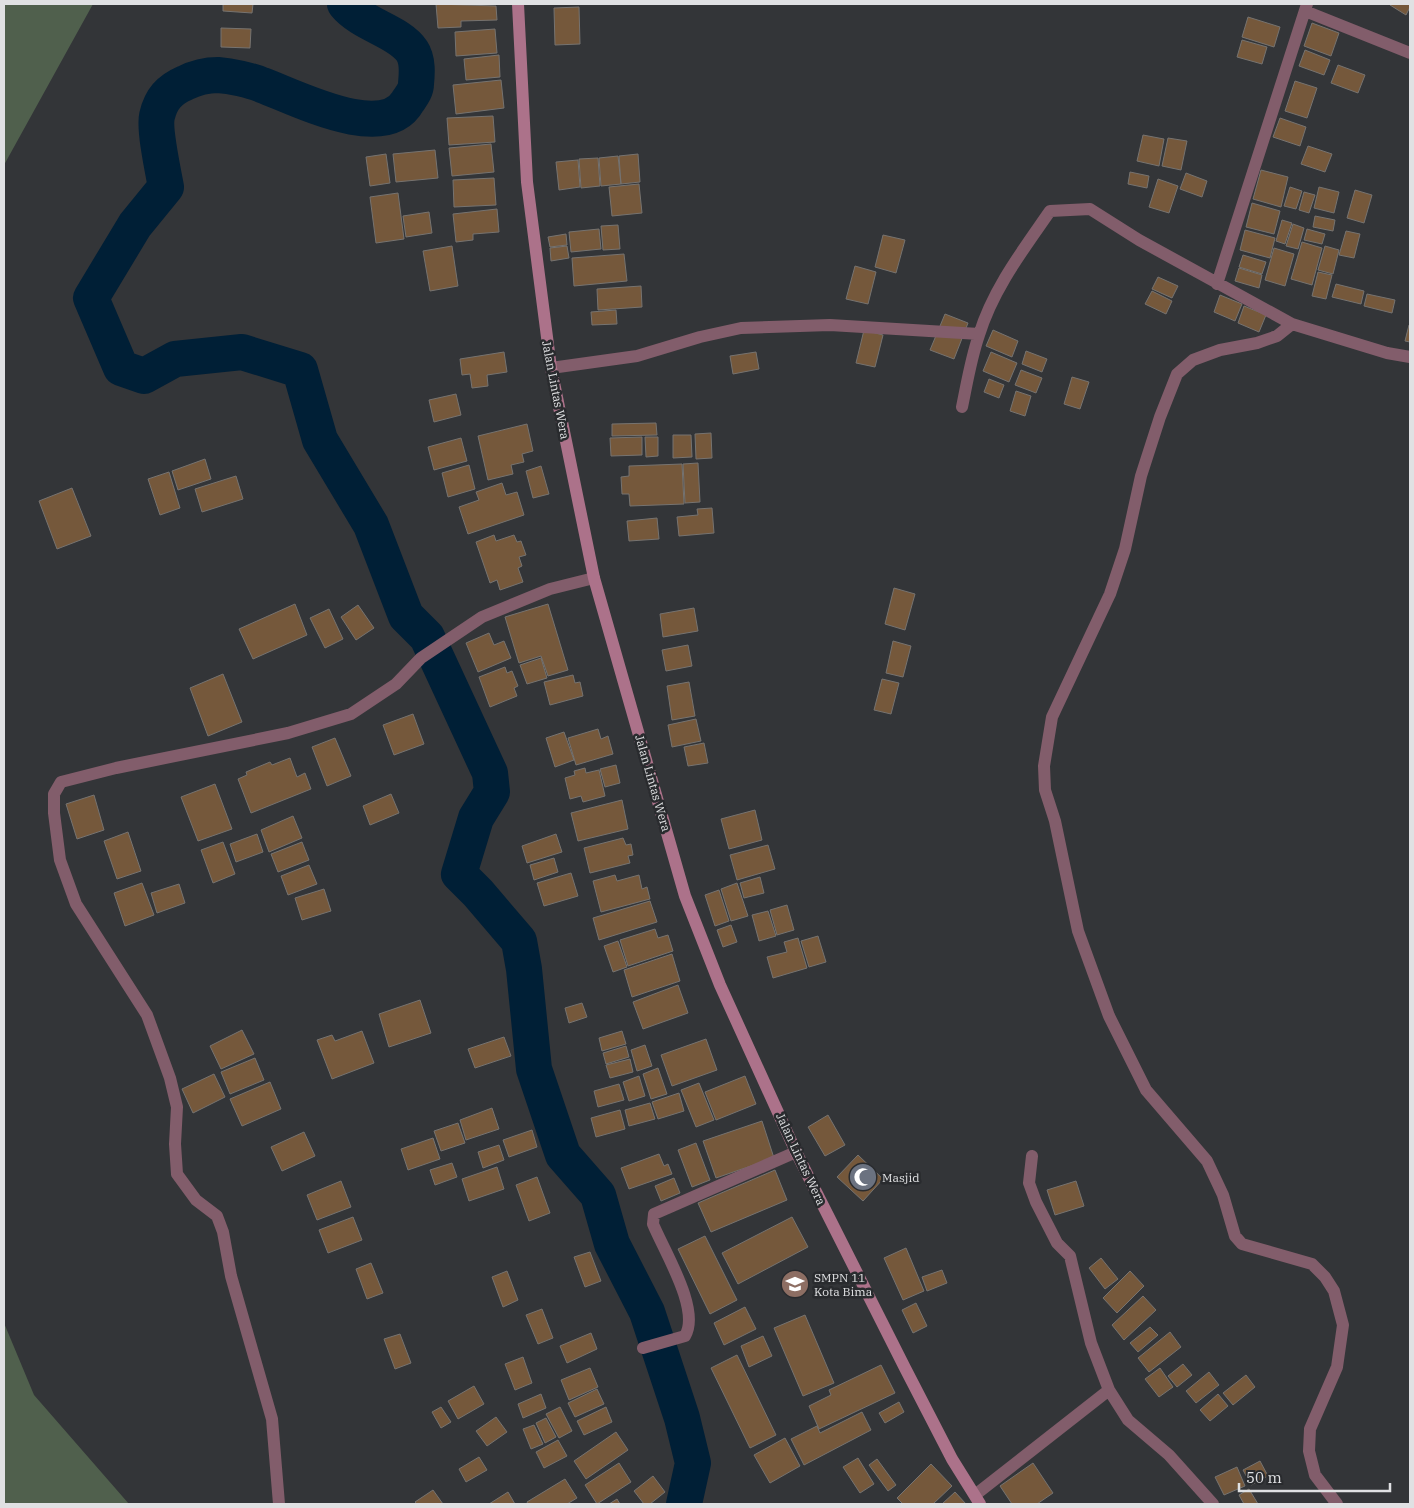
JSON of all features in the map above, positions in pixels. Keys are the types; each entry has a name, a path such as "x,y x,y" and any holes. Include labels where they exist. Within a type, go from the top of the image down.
{"main road":[{"name":"Jalan Lintas Wera","path":"518,4 527,182 551,368 594,578 685,896 720,985 796,1152 952,1458 978,1500"}],"street":[{"path":"1217,284 1306,7 1410,53"},
{"path":"962,407 979,334 1008,271 1050,211 1090,209 1139,240 1292,324 1387,353 1410,357"},
{"path":"1292,324 1276,336 1257,343 1220,350 1193,360 1178,374 1160,418 1144,468 1125,550 1110,594 1052,717 1044,766 1045,790 1055,821 1078,931 1109,1016 1146,1090 1207,1161 1223,1195 1235,1236 1242,1244 1312,1264 1325,1277 1334,1291 1343,1325 1337,1367 1310,1430 1309,1451 1315,1475 1337,1504"},
{"path":"551,368 637,356 700,337 741,328 830,325 979,334"},
{"path":"279,1504 272,1419 232,1276 223,1232 217,1216 196,1200 177,1174 175,1144 177,1106 170,1078 147,1015 76,904 60,860 54,813 54,794 61,782 150,761 288,733 351,714 396,684 421,658 482,617 550,590 594,578"},
{"path":"643,1348 685,1336 689,1329 690,1317 687,1300 653,1224 654,1214 796,1152"},
{"path":"1032,1156 1029,1183 1053,1235 1070,1256 1091,1342 1109,1390 1128,1420 1168,1455 1213,1504"},
{"path":"978,1500 1109,1390"}],"green space":[{"path":"4,4 93,4 4,165"},
{"path":"4,1323 34,1395 129,1504 4,1504"}],"building":[{"path":"223,4 253,4 252,13 223,11"},
{"path":"436,4 496,6 497,20 461,21 461,27 438,28"},
{"path":"1391,4 1410,4 1410,7 1406,15"},
{"path":"579,7 580,44 555,45 554,8"},
{"path":"1248,17 1280,27 1274,47 1242,37"},
{"path":"1312,23 1339,33 1331,56 1304,46"},
{"path":"221,28 251,29 250,48 221,47"},
{"path":"495,29 497,53 456,56 455,32"},
{"path":"1242,40 1267,47 1262,64 1237,57"},
{"path":"1305,50 1330,60 1324,75 1299,66"},
{"path":"499,55 500,77 466,80 464,59"},
{"path":"1338,65 1365,75 1358,93 1331,83"},
{"path":"501,80 504,108 456,114 453,85"},
{"path":"1295,81 1317,88 1307,118 1285,111"},
{"path":"493,116 495,142 449,145 447,118"},
{"path":"1280,118 1306,127 1300,146 1273,137"},
{"path":"1143,135 1164,139 1159,166 1137,161"},
{"path":"1168,138 1187,141 1181,170 1162,166"},
{"path":"491,144 494,172 452,176 449,148"},
{"path":"1308,146 1332,154 1325,172 1301,164"},
{"path":"435,150 438,178 396,182 393,154"},
{"path":"386,154 390,183 370,186 366,157"},
{"path":"638,154 640,182 621,184 619,156"},
{"path":"618,156 621,184 601,186 599,158"},
{"path":"598,158 600,186 581,188 579,159"},
{"path":"578,160 580,187 559,190 556,162"},
{"path":"1261,170 1288,177 1281,207 1253,199"},
{"path":"1130,172 1149,176 1147,188 1128,184"},
{"path":"1186,173 1207,181 1202,197 1180,189"},
{"path":"494,178 496,205 454,207 453,180"},
{"path":"1158,179 1178,186 1169,213 1149,207"},
{"path":"639,184 642,213 612,216 609,187"},
{"path":"1290,187 1302,191 1296,209 1284,206"},
{"path":"1319,187 1339,192 1334,213 1314,208"},
{"path":"1355,190 1372,195 1364,223 1347,218"},
{"path":"1304,192 1315,195 1309,213 1299,210"},
{"path":"398,193 404,239 376,243 370,197"},
{"path":"1252,203 1280,211 1274,234 1246,227"},
{"path":"497,209 499,232 473,234 473,240 456,242 453,214"},
{"path":"429,212 432,233 406,237 403,216"},
{"path":"1315,216 1335,220 1333,231 1313,227"},
{"path":"1282,220 1292,223 1285,244 1276,241"},
{"path":"1293,224 1304,228 1298,249 1286,246"},
{"path":"618,225 620,249 603,250 601,226"},
{"path":"599,229 601,249 571,252 569,232"},
{"path":"1307,229 1325,234 1322,244 1304,240"},
{"path":"1245,230 1275,238 1270,258 1240,250"},
{"path":"1346,231 1360,234 1354,258 1339,255"},
{"path":"566,234 567,245 550,247 548,237"},
{"path":"883,235 905,240 896,273 875,267"},
{"path":"1302,242 1322,248 1312,285 1291,279"},
{"path":"452,246 458,286 430,291 423,251"},
{"path":"567,246 569,258 551,261 550,248"},
{"path":"1325,246 1339,250 1333,274 1318,270"},
{"path":"1274,248 1294,254 1285,286 1265,280"},
{"path":"624,254 627,281 574,286 572,258"},
{"path":"1243,255 1266,262 1262,274 1239,267"},
{"path":"855,266 876,272 868,304 846,299"},
{"path":"1239,268 1262,275 1259,288 1235,281"},
{"path":"1318,272 1332,275 1326,299 1312,296"},
{"path":"1158,277 1178,286 1172,298 1152,289"},
{"path":"1336,284 1364,291 1361,304 1332,297"},
{"path":"641,286 642,307 598,310 597,289"},
{"path":"1152,291 1172,301 1166,314 1145,304"},
{"path":"1367,294 1395,300 1392,313 1364,306"},
{"path":"1220,295 1242,304 1235,321 1214,312"},
{"path":"1244,306 1266,315 1259,332 1238,323"},
{"path":"616,310 617,324 592,325 591,312"},
{"path":"945,314 968,323 954,359 930,350"},
{"path":"1410,326 1410,342 1405,341"},
{"path":"864,330 883,335 875,367 856,363"},
{"path":"993,330 1018,341 1012,357 986,346"},
{"path":"1026,351 1047,359 1042,372 1022,364"},
{"path":"504,352 507,372 487,375 488,386 472,388 470,374 462,375 460,359"},
{"path":"756,352 759,369 733,374 730,356"},
{"path":"991,352 1017,363 1009,382 983,371"},
{"path":"1021,370 1042,378 1036,393 1015,385"},
{"path":"1072,377 1089,382 1080,409 1064,404"},
{"path":"989,379 1004,385 999,398 984,392"},
{"path":"1016,391 1031,396 1025,416 1010,411"},
{"path":"456,394 461,415 434,422 429,400"},
{"path":"656,423 657,435 612,436 612,424"},
{"path":"527,424 533,451 522,454 524,462 511,465 513,474 488,480 478,436"},
{"path":"711,433 712,458 696,459 695,434"},
{"path":"673,435 691,435 692,457 673,458"},
{"path":"642,437 642,455 611,456 610,438"},
{"path":"645,437 658,437 658,456 646,457"},
{"path":"461,438 467,461 434,470 428,447"},
{"path":"205,459 211,479 178,490 172,471"},
{"path":"698,463 700,502 685,503 683,464"},
{"path":"682,464 684,504 630,506 629,494 622,494 621,477 629,476 629,466"},
{"path":"469,465 475,489 448,497 442,473"},
{"path":"541,466 549,494 533,498 526,471"},
{"path":"169,472 180,508 160,515 148,479"},
{"path":"236,476 243,499 202,512 195,489"},
{"path":"502,483 506,495 517,492 524,515 468,534 459,507 479,500 476,492"},
{"path":"72,488 91,536 57,549 39,501"},
{"path":"712,508 714,533 679,536 677,517 698,515 697,509"},
{"path":"657,518 659,539 629,541 627,521"},
{"path":"494,535 496,541 514,535 517,542 521,541 526,555 519,557 522,566 518,568 523,582 500,590 497,580 490,583 476,542"},
{"path":"894,588 915,594 905,630 885,624"},
{"path":"295,604 307,635 253,659 239,629"},
{"path":"548,604 568,670 548,676 541,656 519,663 505,617"},
{"path":"358,605 374,628 356,640 341,617"},
{"path":"694,608 698,631 663,637 660,614"},
{"path":"329,609 343,639 325,648 310,618"},
{"path":"489,633 494,645 504,641 511,658 478,672 466,643"},
{"path":"893,641 911,646 903,677 886,673"},
{"path":"688,645 692,666 666,671 662,650"},
{"path":"541,658 547,678 527,684 520,665"},
{"path":"505,667 507,673 512,671 518,686 514,688 517,696 490,707 479,677"},
{"path":"223,674 242,722 208,736 190,688"},
{"path":"573,675 575,683 580,682 583,696 550,705 544,682"},
{"path":"882,679 899,683 891,714 874,710"},
{"path":"689,682 695,716 672,720 667,686"},
{"path":"413,714 424,744 394,755 383,725"},
{"path":"696,719 701,741 672,747 668,725"},
{"path":"598,729 601,739 608,736 613,754 576,765 568,738"},
{"path":"564,732 574,760 555,767 546,738"},
{"path":"335,738 351,776 327,786 312,747"},
{"path":"704,743 708,763 688,766 684,747"},
{"path":"290,758 297,777 305,773 311,789 251,813 238,779 247,775 246,772 270,762 272,765"},
{"path":"616,765 620,783 605,787 600,769"},
{"path":"585,768 586,773 599,770 605,796 583,802 581,796 570,799 565,778 575,775 574,771"},
{"path":"215,784 232,829 198,841 181,797"},
{"path":"391,794 399,813 370,825 363,806"},
{"path":"94,795 104,830 77,839 66,804"},
{"path":"622,800 628,829 578,841 571,813"},
{"path":"755,810 762,840 729,849 721,819"},
{"path":"293,816 302,838 269,852 261,830"},
{"path":"128,832 141,871 117,879 104,841"},
{"path":"257,834 263,852 236,862 230,844"},
{"path":"556,834 562,852 527,863 522,846"},
{"path":"623,838 626,845 631,844 633,855 628,856 630,863 590,873 584,848"},
{"path":"223,842 235,874 213,883 201,850"},
{"path":"302,842 309,860 278,872 271,854"},
{"path":"768,845 775,869 737,880 730,855"},
{"path":"554,858 558,872 534,880 530,865"},
{"path":"309,865 317,884 288,895 281,876"},
{"path":"571,873 578,896 544,906 537,883"},
{"path":"615,875 617,881 639,875 642,889 647,887 650,899 601,912 593,881"},
{"path":"760,877 764,893 744,898 740,883"},
{"path":"142,883 154,915 125,926 114,893"},
{"path":"737,883 748,916 731,921 721,889"},
{"path":"179,884 185,903 157,913 151,893"},
{"path":"324,889 331,911 302,920 295,898"},
{"path":"719,890 729,921 715,926 705,895"},
{"path":"650,901 657,922 599,940 593,918"},
{"path":"787,905 794,930 777,935 770,910"},
{"path":"768,911 776,936 759,941 752,915"},
{"path":"731,925 737,942 723,947 717,930"},
{"path":"655,929 658,938 668,935 673,951 628,966 620,940"},
{"path":"818,936 826,962 809,967 801,941"},
{"path":"798,938 807,968 773,978 767,957 787,952 784,942"},
{"path":"618,941 627,967 613,972 604,946"},
{"path":"672,954 680,981 632,997 624,970"},
{"path":"678,985 688,1013 643,1029 633,1002"},
{"path":"420,1000 431,1033 389,1047 379,1014"},
{"path":"582,1003 587,1017 569,1023 565,1008"},
{"path":"242,1030 254,1054 221,1069 210,1046"},
{"path":"362,1031 374,1063 332,1079 317,1040 332,1035 335,1041"},
{"path":"622,1031 626,1044 602,1051 599,1038"},
{"path":"504,1037 511,1056 475,1068 468,1049"},
{"path":"706,1039 717,1070 672,1086 661,1055"},
{"path":"645,1045 652,1066 637,1071 631,1050"},
{"path":"626,1046 629,1057 606,1064 603,1053"},
{"path":"255,1058 264,1080 230,1094 221,1072"},
{"path":"630,1059 633,1072 610,1078 606,1065"},
{"path":"658,1068 667,1094 651,1099 643,1074"},
{"path":"214,1074 225,1097 193,1113 182,1089"},
{"path":"639,1076 645,1096 629,1101 623,1082"},
{"path":"745,1076 756,1104 716,1120 705,1092"},
{"path":"270,1082 281,1109 242,1126 230,1099"},
{"path":"699,1083 714,1120 696,1127 681,1090"},
{"path":"619,1084 624,1100 598,1107 594,1091"},
{"path":"679,1093 684,1111 658,1119 652,1102"},
{"path":"650,1103 655,1119 629,1126 625,1110"},
{"path":"492,1108 499,1129 466,1140 460,1120"},
{"path":"620,1110 625,1129 596,1137 591,1118"},
{"path":"828,1115 845,1145 825,1156 808,1127"},
{"path":"762,1121 774,1158 716,1178 703,1141"},
{"path":"458,1123 465,1143 441,1151 434,1131"},
{"path":"532,1130 537,1147 509,1157 503,1140"},
{"path":"304,1132 315,1156 282,1171 271,1147"},
{"path":"433,1138 440,1159 408,1170 401,1149"},
{"path":"696,1143 710,1180 692,1187 678,1150"},
{"path":"499,1145 504,1160 483,1168 478,1152"},
{"path":"659,1154 664,1166 668,1164 672,1174 629,1189 621,1168"},
{"path":"858,1155 883,1179 863,1201 837,1177"},
{"path":"452,1163 457,1177 435,1185 430,1170"},
{"path":"497,1167 504,1189 469,1201 462,1179"},
{"path":"775,1170 787,1200 711,1232 698,1203"},
{"path":"537,1177 550,1213 529,1221 516,1185"},
{"path":"674,1178 680,1193 661,1201 655,1186"},
{"path":"341,1181 351,1207 317,1220 307,1195"},
{"path":"1076,1181 1084,1206 1055,1215 1047,1190"},
{"path":"353,1217 362,1240 328,1253 319,1230"},
{"path":"792,1217 808,1247 738,1284 722,1253"},
{"path":"705,1236 737,1300 710,1314 678,1249"},
{"path":"906,1248 924,1291 903,1300 884,1258"},
{"path":"590,1252 601,1281 585,1287 574,1257"},
{"path":"1101,1258 1118,1279 1105,1289 1089,1268"},
{"path":"371,1263 383,1293 367,1299 356,1269"},
{"path":"942,1270 947,1283 927,1291 922,1277"},
{"path":"507,1271 518,1300 503,1307 492,1277"},
{"path":"1130,1271 1144,1286 1117,1313 1103,1298"},
{"path":"1143,1296 1156,1310 1124,1340 1112,1325"},
{"path":"916,1303 927,1326 913,1333 902,1310"},
{"path":"745,1307 756,1329 724,1345 714,1323"},
{"path":"542,1309 553,1338 538,1344 526,1315"},
{"path":"805,1315 834,1383 803,1396 774,1328"},
{"path":"1150,1327 1158,1335 1138,1352 1130,1343"},
{"path":"1170,1332 1181,1347 1149,1372 1138,1358"},
{"path":"591,1333 597,1349 567,1363 560,1346"},
{"path":"400,1334 411,1363 395,1369 384,1339"},
{"path":"763,1336 772,1356 749,1367 741,1346"},
{"path":"737,1355 776,1435 750,1448 711,1368"},
{"path":"523,1357 532,1383 515,1390 505,1364"},
{"path":"1183,1364 1192,1375 1177,1387 1168,1376"},
{"path":"881,1365 895,1393 819,1429 809,1406 831,1395 829,1390"},
{"path":"590,1368 598,1387 569,1400 561,1380"},
{"path":"1160,1368 1173,1387 1159,1397 1145,1379"},
{"path":"1209,1372 1219,1385 1196,1403 1186,1391"},
{"path":"1246,1375 1255,1387 1233,1405 1223,1393"},
{"path":"474,1386 484,1404 458,1419 448,1401"},
{"path":"597,1389 604,1404 575,1417 568,1403"},
{"path":"541,1394 546,1408 523,1418 518,1404"},
{"path":"1218,1394 1228,1406 1210,1421 1200,1410"},
{"path":"899,1402 904,1412 885,1423 879,1413"},
{"path":"441,1407 451,1422 441,1428 432,1412"},
{"path":"560,1407 572,1431 559,1438 546,1414"},
{"path":"606,1407 612,1422 584,1435 577,1421"},
{"path":"862,1412 871,1430 804,1465 791,1439 817,1426 820,1433"},
{"path":"496,1417 507,1432 487,1446 476,1431"},
{"path":"546,1418 556,1437 545,1443 536,1423"},
{"path":"534,1425 543,1444 531,1449 523,1429"},
{"path":"616,1432 628,1450 586,1479 574,1461"},
{"path":"785,1438 800,1466 770,1483 754,1455"},
{"path":"558,1440 567,1456 544,1468 536,1452"},
{"path":"479,1457 487,1470 466,1482 459,1469"},
{"path":"858,1458 874,1484 860,1493 843,1467"},
{"path":"877,1459 896,1485 888,1491 869,1465"},
{"path":"1260,1461 1268,1476 1251,1485 1243,1470"},
{"path":"619,1463 631,1482 597,1504 585,1485"},
{"path":"1033,1463 1053,1493 1037,1504 1012,1504 1000,1486"},
{"path":"931,1464 952,1486 933,1504 903,1504 897,1498"},
{"path":"1237,1467 1245,1486 1224,1495 1215,1477"},
{"path":"653,1476 665,1492 650,1504 644,1504 634,1491"},
{"path":"565,1479 577,1498 567,1504 528,1504 527,1502"},
{"path":"1249,1489 1258,1504 1244,1504 1239,1495"},
{"path":"433,1490 443,1504 417,1504 415,1502"},
{"path":"508,1492 515,1504 489,1504"},
{"path":"955,1492 966,1504 942,1504"},
{"path":"617,1499 620,1504 609,1504"}],"waterway":[{"path":"345,4 361,17 398,38 412,51 416,63 416,86 408,101 396,113 380,118 360,118 316,107 257,83 229,76 201,77 174,89 166,96 161,105 156,122 166,187 135,225 91,298 121,368 144,376 175,359 242,352 300,370 320,440 371,525 406,616 427,637 490,773 492,792 476,818 459,874 519,941 524,969 534,1069 563,1155 598,1195 612,1244 647,1312 682,1418 693,1463 684,1504"}],"place":[{"name":"Masjid","path":"863,1177"},
{"name":"SMPN 11 Kota Bima","path":"795,1284"}]}
